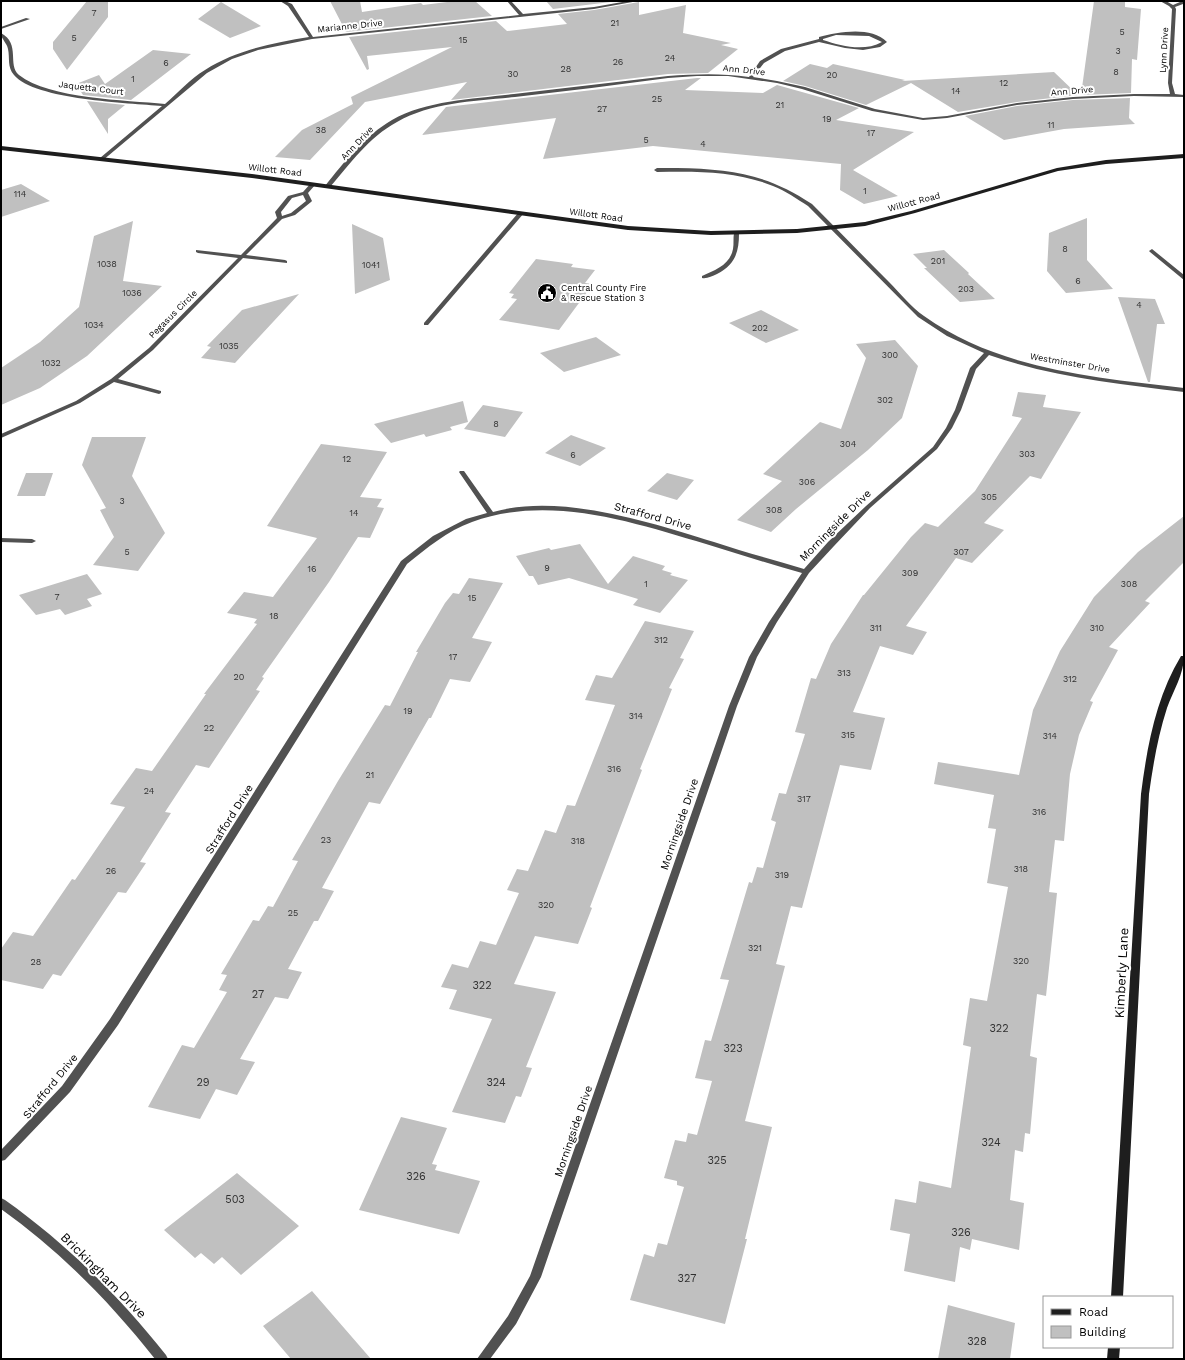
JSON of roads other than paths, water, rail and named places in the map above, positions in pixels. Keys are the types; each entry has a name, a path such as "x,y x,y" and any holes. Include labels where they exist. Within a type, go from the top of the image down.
{"main road":[{"name":"Willott Road","path":"1,148 313,184 628,228 669,232 736,234 832,228 865,224 913,212 1057,170 1106,162 1184,156"},
{"name":"Kimberly Lane","path":"1117,1296 1145,794 1150,756 1158,720 1168,690 1184,658"},
{"path":"1113,1359 1114,1348"}],"street":[{"path":"282,1 290,5 312,38"},
{"path":"508,1 522,16"},
{"name":"Marianne Drive","path":"102,159 205,72 224,60 257,48 312,38 594,8 636,1"},
{"path":"1162,1 1172,7 1182,3 1182,1"},
{"name":"Lynn Drive","path":"1172,7 1174,9 1170,83 1173,95"},
{"path":"1,28 28,19"},
{"name":"Jaquetta Court","path":"1,34 10,44 12,52 12,67 16,75 39,88 70,95 165,105"},
{"path":"751,77 762,62 783,50 821,40 822,38 836,34 851,34 881,38 885,42 880,46 869,48 833,45 821,40"},
{"name":"Ann Drive","path":"328,186 378,132 394,121 428,108 668,77 698,75 751,77 803,88 874,110 923,119 947,117 1018,104 1073,98 1184,96"},
{"name":"Westminster Drive","path":"657,170 701,170 733,174 767,182 795,194 810,205 920,316 935,327 957,339 988,352 1044,369 1184,390"},
{"name":"Pegasus Circle","path":"280,218 278,212 290,197 305,193 313,184"},
{"name":"Pegasus Circle","path":"1,436 78,402 113,380 151,348 280,218 293,214 308,201 305,193"},
{"path":"426,324 521,213"},
{"path":"704,277 721,270 730,262 737,247 736,234"},
{"path":"198,251 285,262"},
{"path":"1152,251 1184,278"},
{"name":"Morningside Drive","path":"483,1359 512,1320 535,1277 733,706 753,657 773,622 806,572 830,544 868,507 935,448 949,428 958,410 973,368 988,352"},
{"path":"113,380 159,392"},
{"path":"462,472 491,514"},
{"name":"Strafford Drive","path":"1,1157 66,1089 114,1022 404,564 419,549 439,535 465,522 491,514 533,507 591,511 635,521 806,572"},
{"path":"1,540 32,541"},
{"name":"Brickingham Drive","path":"1,1203 48,1238 86,1273 145,1337 162,1359"}],"place":[{"name":"Central County Fire & Rescue Station 3","path":"547,293"}]}
